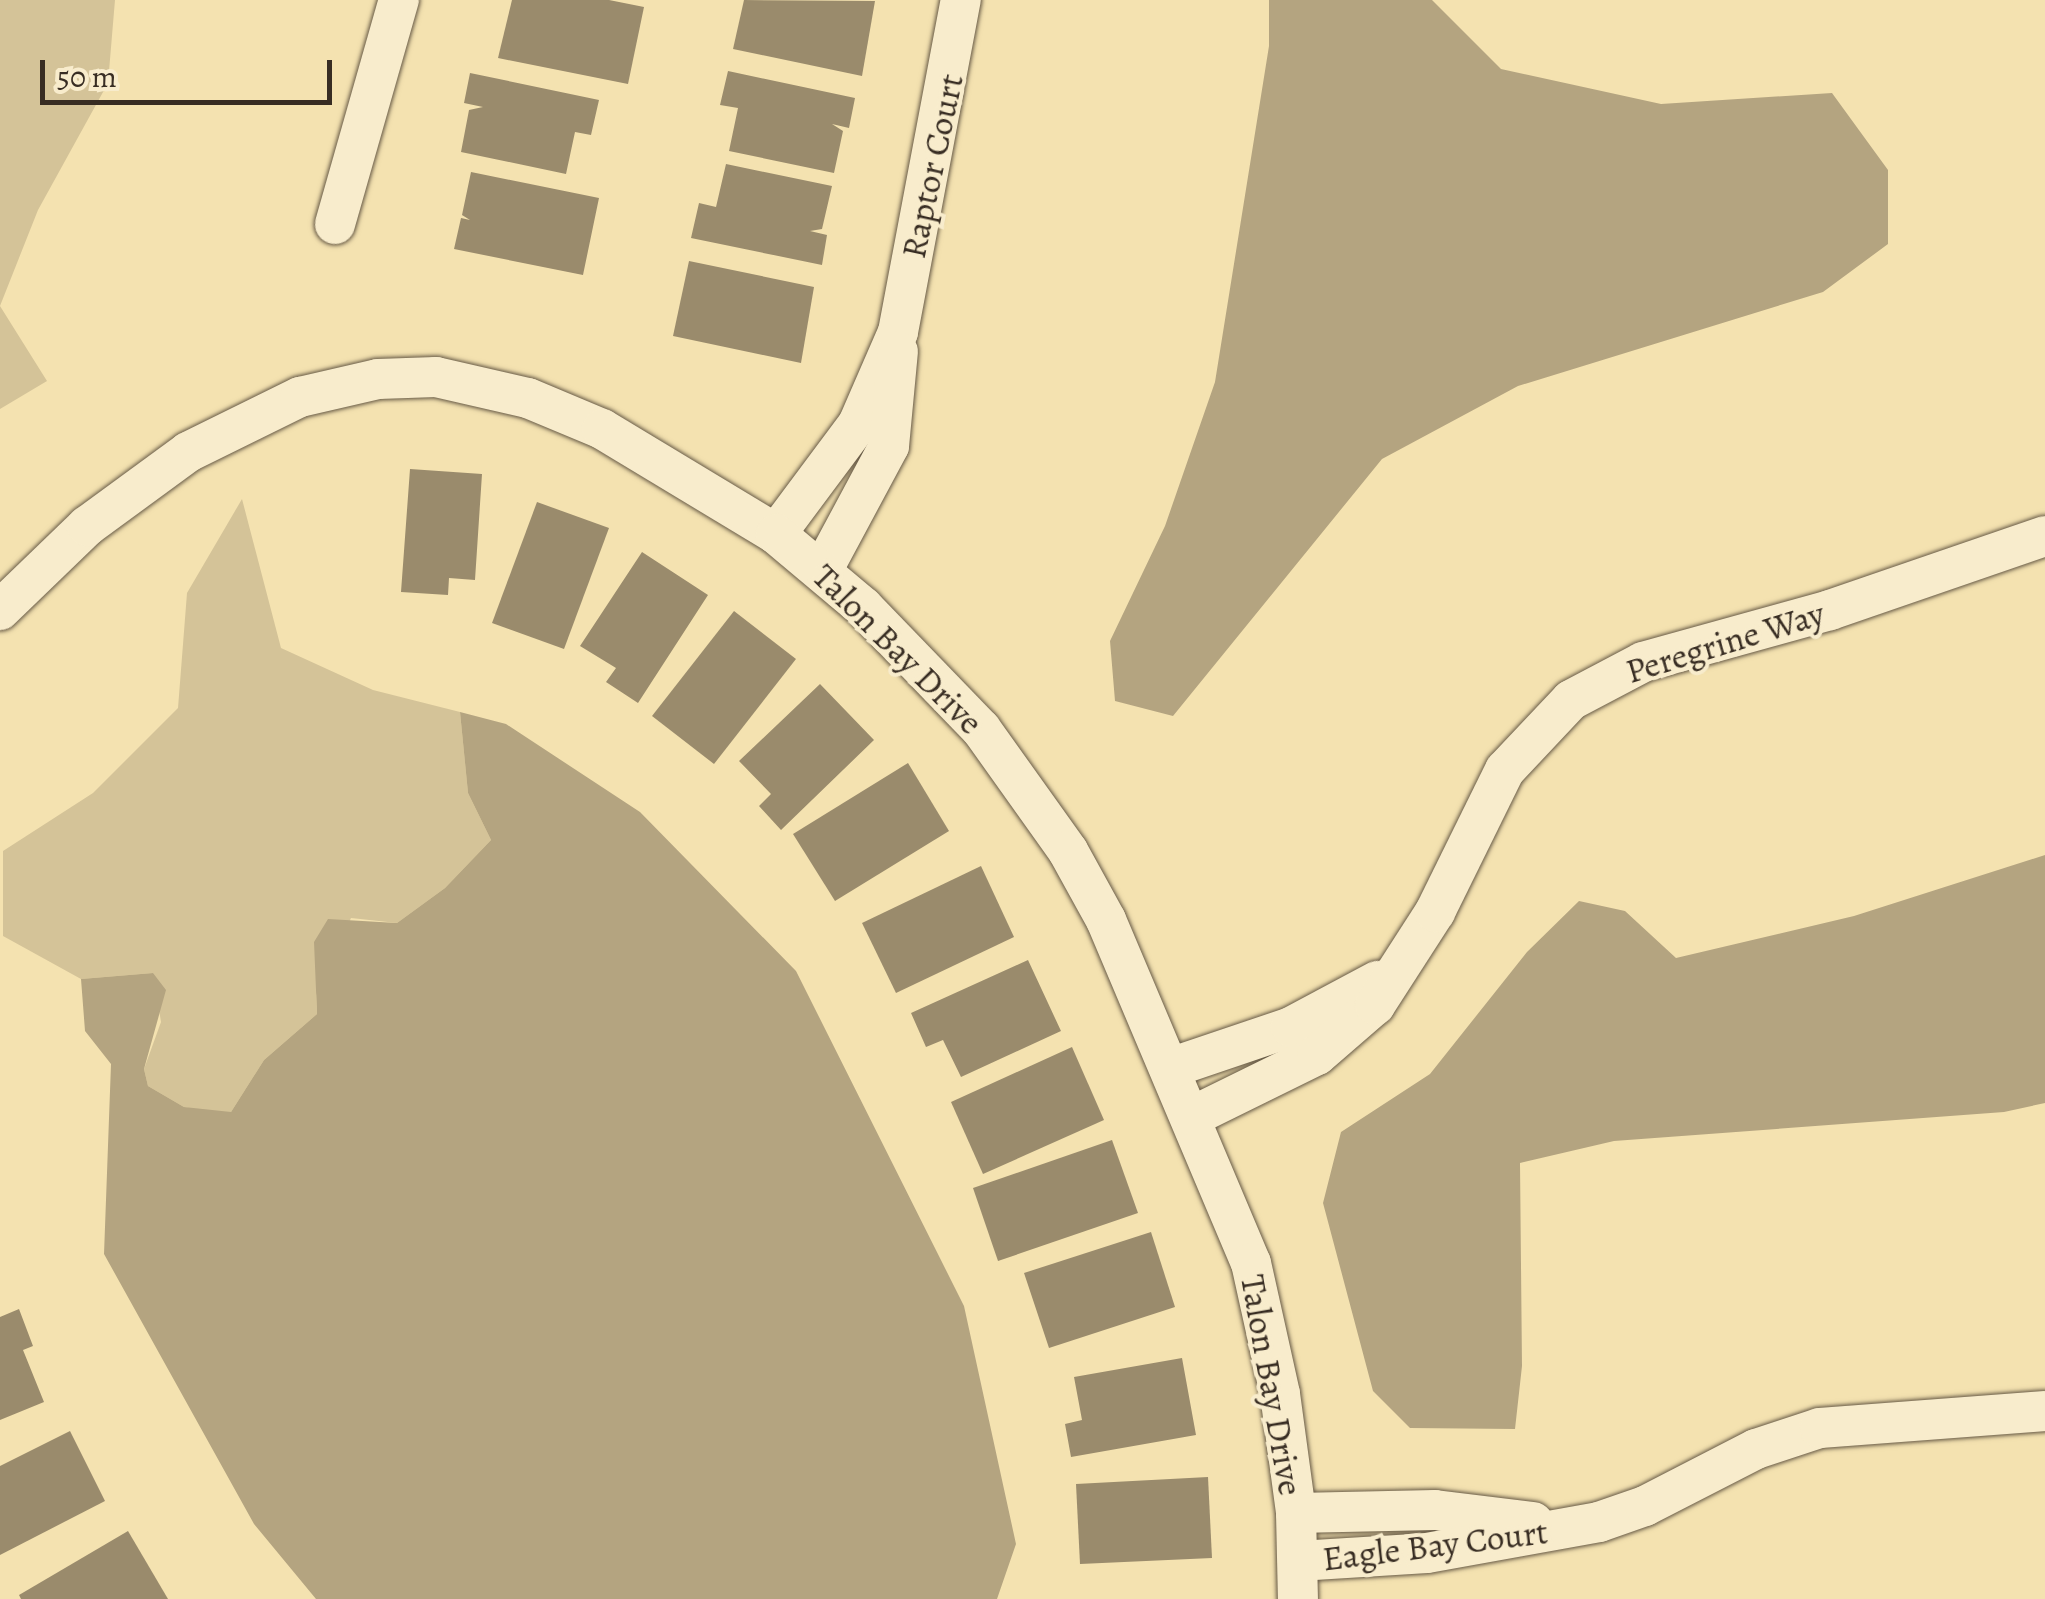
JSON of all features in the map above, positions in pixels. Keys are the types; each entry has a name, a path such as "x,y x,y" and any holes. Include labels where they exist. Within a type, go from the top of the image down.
{"street":[{"path":"336,224 398,0"},
{"name":"Raptor Court","path":"822,571 889,446 897,408 898,332 961,0"},
{"name":"Raptor Court","path":"776,534 842,450 898,332"},
{"name":"Talon Bay Drive","path":"0,610 87,526 188,452 300,397 378,379 436,377 528,398 602,429 776,534 926,667 1021,782 1106,920 1194,1116 1251,1263 1268,1328 1296,1513 1298,1580"},
{"name":"Peregrine Way","path":"1194,1116 1317,1055 1375,1005 1416,944 1505,770 1546,720 1586,690 1643,662 1830,610 2045,536"},
{"name":"Peregrine Way","path":"1173,1067 1344,1003 1416,944"},
{"name":"Eagle Bay Court","path":"1298,1580 1624,1515 1756,1449 1820,1428 2045,1412"},
{"name":"Eagle Bay Court","path":"1296,1513 1435,1510 1572,1527"}],"shaded area":[{"path":"0,0 115,0 108,83 38,210 0,306"},
{"path":"1269,0 1432,0 1501,69 1661,104 1832,93 1888,170 1888,244 1823,292 1518,386 1382,459 1173,716 1115,701 1110,641 1165,526 1215,382 1269,46"},
{"path":"0,306 47,381 0,409"},
{"path":"242,499 281,648 373,690 460,712 468,793 491,840 445,888 397,923 351,918 316,995 317,1014 264,1060 231,1112 218,1114 184,1107 148,1086 144,1069 161,1022 153,973 81,979 3,936 3,851 93,793 178,708 187,593"},
{"path":"460,712 506,724 640,812 796,971 964,1306 1016,1544 997,1599 316,1599 254,1524 104,1254 111,1064 85,1031 81,979 153,973 166,990 144,1069 148,1086 184,1107 231,1112 264,1060 317,1014 314,942 328,919 397,923 445,888 491,840 468,793"},
{"path":"2045,855 2045,1103 2004,1112 1614,1141 1520,1163 1522,1366 1515,1429 1410,1428 1373,1391 1323,1203 1341,1132 1430,1074 1527,952 1579,901 1625,911 1676,958 1854,916"}],"building":[{"path":"512,0 609,0 644,7 628,84 498,58"},
{"path":"744,0 875,1 862,76 733,49"},
{"path":"728,71 855,98 849,128 832,124 843,131 834,173 729,151 738,108 720,105"},
{"path":"470,73 599,100 591,135 575,132 566,174 461,152 469,110 483,107 464,103"},
{"path":"726,164 832,186 822,229 810,231 827,235 822,265 691,238 699,203 716,207"},
{"path":"471,172 599,198 583,275 454,249 461,218 470,220 462,215"},
{"path":"689,261 814,287 801,363 673,336"},
{"path":"410,469 482,474 475,580 449,578 448,595 401,592"},
{"path":"537,502 609,528 564,649 492,623"},
{"path":"642,552 708,595 638,703 606,682 616,668 580,646"},
{"path":"734,611 796,659 714,764 652,716"},
{"path":"820,684 874,740 781,830 759,806 771,794 739,761"},
{"path":"908,763 949,831 835,901 793,834"},
{"path":"981,866 1014,937 896,993 862,923"},
{"path":"1028,960 1061,1031 961,1077 943,1040 926,1047 911,1013"},
{"path":"1072,1047 1104,1120 983,1174 951,1102"},
{"path":"1112,1140 1138,1213 998,1261 973,1188"},
{"path":"1151,1232 1175,1307 1049,1348 1024,1273"},
{"path":"19,1309 33,1346 23,1350 44,1402 0,1420 0,1317"},
{"path":"1182,1358 1196,1435 1071,1457 1065,1424 1082,1420 1074,1377"},
{"path":"70,1431 105,1501 0,1555 0,1466"},
{"path":"1208,1477 1212,1558 1080,1564 1076,1484"},
{"path":"128,1531 168,1599 21,1599 19,1595"}]}
